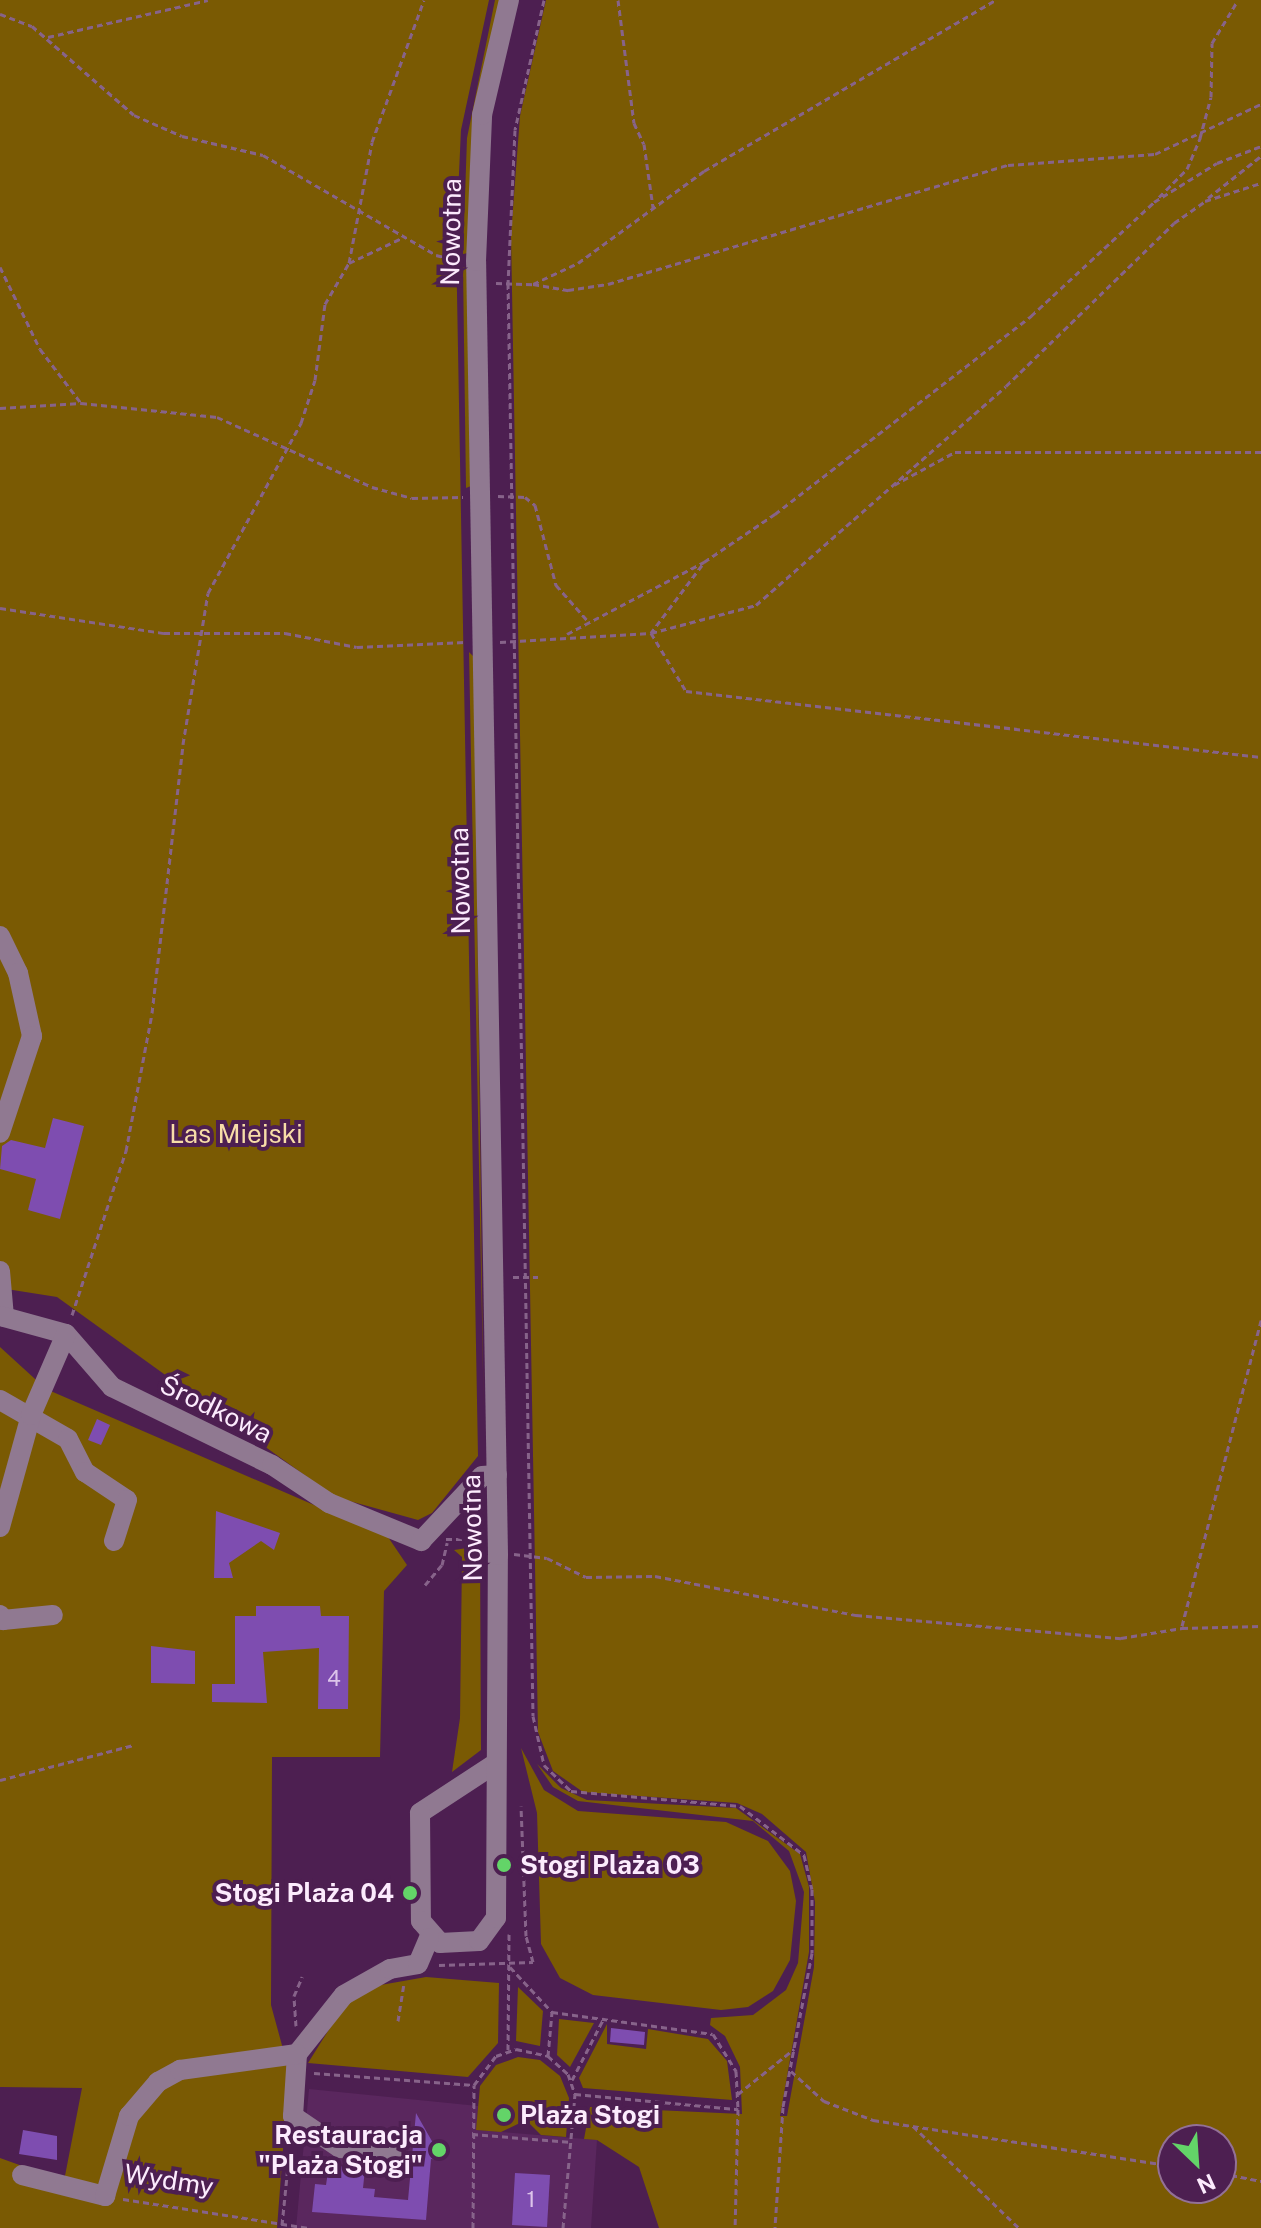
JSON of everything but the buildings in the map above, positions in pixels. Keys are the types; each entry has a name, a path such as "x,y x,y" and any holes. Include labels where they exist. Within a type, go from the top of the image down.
{"street":[{"name":"Nowotna","path":"429,1938 479,1941 495,1925 498,1555 476,261 482,115 509,0"},
{"path":"0,936 18,973 32,1036 7,1081 0,1133"},
{"path":"0,1271 2,1317 66,1334 31,1415 0,1527"},
{"name":"Środkowa","path":"66,1334 112,1387 272,1465 329,1503 421,1541"},
{"path":"0,1400 31,1415 68,1439 85,1472 127,1500 114,1541"},
{"path":"421,1541 451,1516 482,1476 497,1475"},
{"path":"0,1615 3,1620 53,1615"},
{"path":"397,2152 340,2148 293,2116 298,2057 344,1995 411,1966 429,1938 421,1921 420,1813 496,1763"},
{"path":"105,2196 129,2116 158,2082 180,2070 298,2057"},
{"name":"Wydmy","path":"22,2175 105,2196"}],"path":[{"path":"47,38 208,0"},
{"path":"66,1334 126,1151 152,1013 208,593 287,448 315,380 325,304 349,263 358,209 395,70 424,0"},
{"path":"544,0 515,130 508,283 533,1716 544,1765 555,1779 594,1798 740,1806 804,1855 812,1889 812,1953 790,2070 775,2228"},
{"path":"618,0 634,123 644,144 653,209"},
{"path":"533,284 608,246 704,171 995,0"},
{"path":"564,636 704,562 1031,316 1154,202 1187,169 1200,138 1211,97 1212,43 1238,0"},
{"path":"0,14 47,38 134,115 182,136 263,155 436,255 476,261"},
{"path":"476,283 585,289 1008,165 1155,154 1200,138 1261,104"},
{"path":"1154,202 1217,163 1261,146"},
{"path":"0,608 202,634 285,633 357,647 651,633 756,605 1006,386 1154,240 1261,156"},
{"path":"1205,201 1261,183"},
{"path":"349,263 404,237"},
{"path":"0,267 40,349 81,403"},
{"path":"0,408 81,403 217,417 394,494 510,496 535,505 556,585 588,621"},
{"path":"887,488 955,452 1261,452"},
{"path":"651,633 704,562"},
{"path":"651,633 686,691 1261,757"},
{"path":"493,1278 538,1277"},
{"path":"1182,1628 1261,1320"},
{"path":"425,1585 442,1565 447,1539"},
{"path":"421,1541 483,1539"},
{"path":"498,1555 529,1555 586,1577 655,1576 856,1615 1121,1638 1182,1628 1261,1626"},
{"path":"0,1780 48,1773 133,1745"},
{"path":"398,2021 411,1966 510,1967 533,1962 526,1936 521,1806"},
{"path":"510,1967 552,2012 713,2034 731,2057 738,2094 735,2228"},
{"path":"473,2228 470,2134 474,2085 508,2050 510,1967"},
{"path":"302,1977 294,2015 298,2057 474,2085"},
{"path":"548,2056 552,2012"},
{"path":"572,2080 604,2018"},
{"path":"738,2094 794,2049"},
{"path":"508,2050 548,2056 572,2080 575,2094 563,2228"},
{"path":"790,2070 824,2101 873,2120 1157,2164"},
{"path":"575,2094 738,2109"},
{"path":"282,2225 293,2116"},
{"path":"913,2126 1019,2228"},
{"path":"470,2134 572,2142"},
{"path":"1237,2176 1261,2181"},
{"name":"Wydmy","path":"105,2196 309,2228"}],"shaded area":[{"path":"309,2089 478,2106 477,2130 597,2140 591,2228 296,2228"}],"green space":[{"name":"Las Miejski","path":"0,0 489,0 461,130 456,238 478,1456 432,1513 418,1520 335,1497 57,1297 0,1288"},
{"path":"495,0 500,0 470,173 468,253 463,254 467,138"},
{"path":"546,0 1261,0 1261,2228 659,2228 639,2167 597,2140 584,2139 590,2107 742,2114 740,2067 725,2036 710,2025 711,2018 753,2015 786,1990 798,1963 804,1892 789,1851 753,1821 578,1801 553,1787 537,1764 561,1788 587,1800 736,1808 800,1854 809,1887 809,1952 780,2116 787,2116 814,1967 815,1902 806,1852 762,1814 737,1803 583,1792 553,1771 538,1732 511,235 520,116"},
{"path":"463,267 468,269 471,486 466,488"},
{"path":"469,652 474,657 484,1445 483,1372"},
{"path":"0,1347 46,1389 388,1537 407,1565 384,1591 380,1757 272,1757 271,2005 289,2071 277,2228 0,2228 0,2158 64,2181 82,2088 0,2087"},
{"path":"480,1546 481,1750 452,1772 460,1718 462,1557 454,1550"},
{"path":"521,1748 544,1790 578,1811 726,1822 768,1841 790,1871 796,1901 790,1960 773,1991 748,2007 721,2010 593,1995 560,1978 541,1944 537,1813"},
{"path":"426,1977 499,1983 498,2043 468,2077 308,2063 343,2007 375,1986"},
{"path":"518,1987 543,2011 540,2046 516,2041"},
{"path":"559,2019 594,2023 570,2067 557,2055"},
{"path":"607,2024 607,2044 646,2049 648,2029 708,2039 727,2061 732,2100 583,2088 579,2078"},
{"path":"518,2057 540,2060 560,2076 569,2098 566,2137 541,2135 526,2120 501,2132 476,2130 480,2086 496,2065"}],"place":[{"name":"Stogi Plaża 03","path":"504,1865"},
{"name":"Stogi Plaża 04","path":"410,1893"},
{"name":"Plaża Stogi","path":"504,2115"},
{"name":"Restauracja \"Plaża Stogi\"","path":"439,2150"}]}
